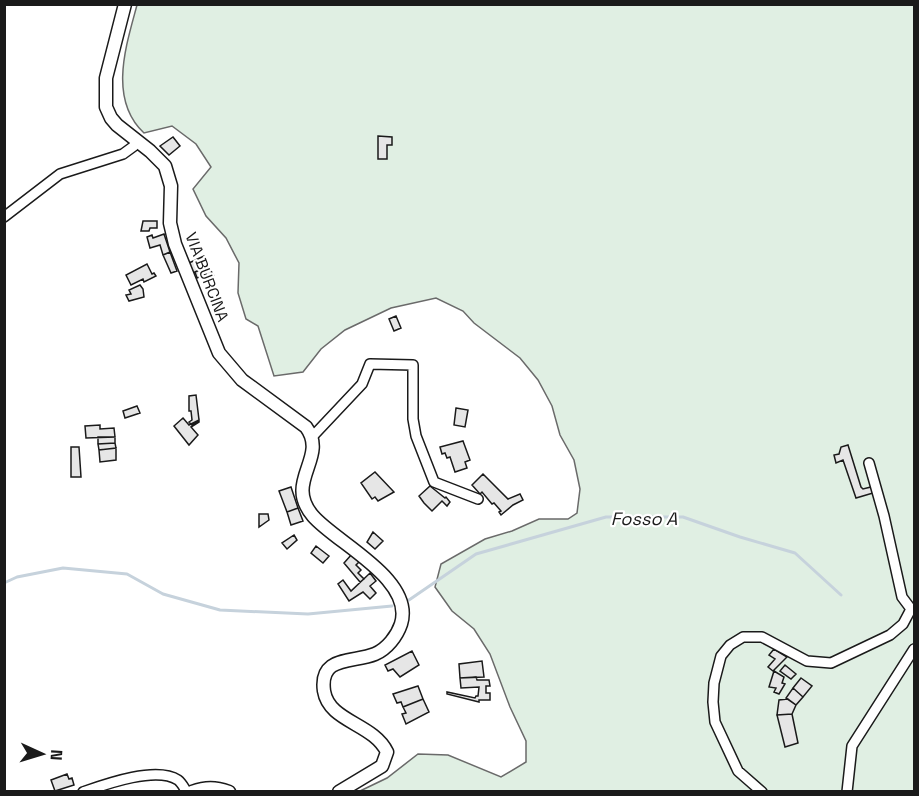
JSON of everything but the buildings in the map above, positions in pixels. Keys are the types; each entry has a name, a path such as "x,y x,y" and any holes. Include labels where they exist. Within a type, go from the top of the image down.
{"street":[{"name":"VIA BURCINA","path":"125,4 106,78 106,107 117,125 159,158 168,174 171,186 170,224 175,244 219,353 242,380 306,428 313,436"},
{"path":"4,217 60,174 123,154 138,141"},
{"path":"339,792 382,766 387,752 383,744 366,730 332,709 324,689 325,678 329,667 337,662 366,657 388,646 402,623 403,611 399,598 384,576 355,549 321,524 305,503 302,495 303,476 314,450 313,436 363,384 370,364 413,365 416,436 434,482 478,499"},
{"path":"762,792 738,771 715,722 712,702 714,683 721,656 730,645 743,637 762,637 807,661 831,663 890,635 903,624 913,609 902,597 884,516 869,463"},
{"path":"847,792 852,746 915,649"},
{"path":"83,792 126,777 167,776 179,781 187,792"},
{"path":"192,792 204,787 216,787 228,792"}],"green space":[{"path":"137,5 914,5 914,791 360,791 387,778 418,754 448,755 501,777 526,762 526,741 490,654 474,629 452,611 435,587 441,564 485,539 512,531 539,519 568,519 577,513 580,489 574,460 560,435 552,406 538,380 520,358 474,323 463,311 436,298 391,308 345,330 321,349 303,372 274,376 258,326 246,319 238,293 239,263 226,238 206,216 193,189 211,167 196,144 172,126 144,133 133,119 126,104 123,72 128,38"}],"waterway":[{"name":"Fosso A","path":"409,600 476,554 606,517 683,517 795,553 841,595"},
{"name":"Fosso A","path":"4,583 17,577 63,568 127,574 163,594 220,610 308,614 392,606"}]}
